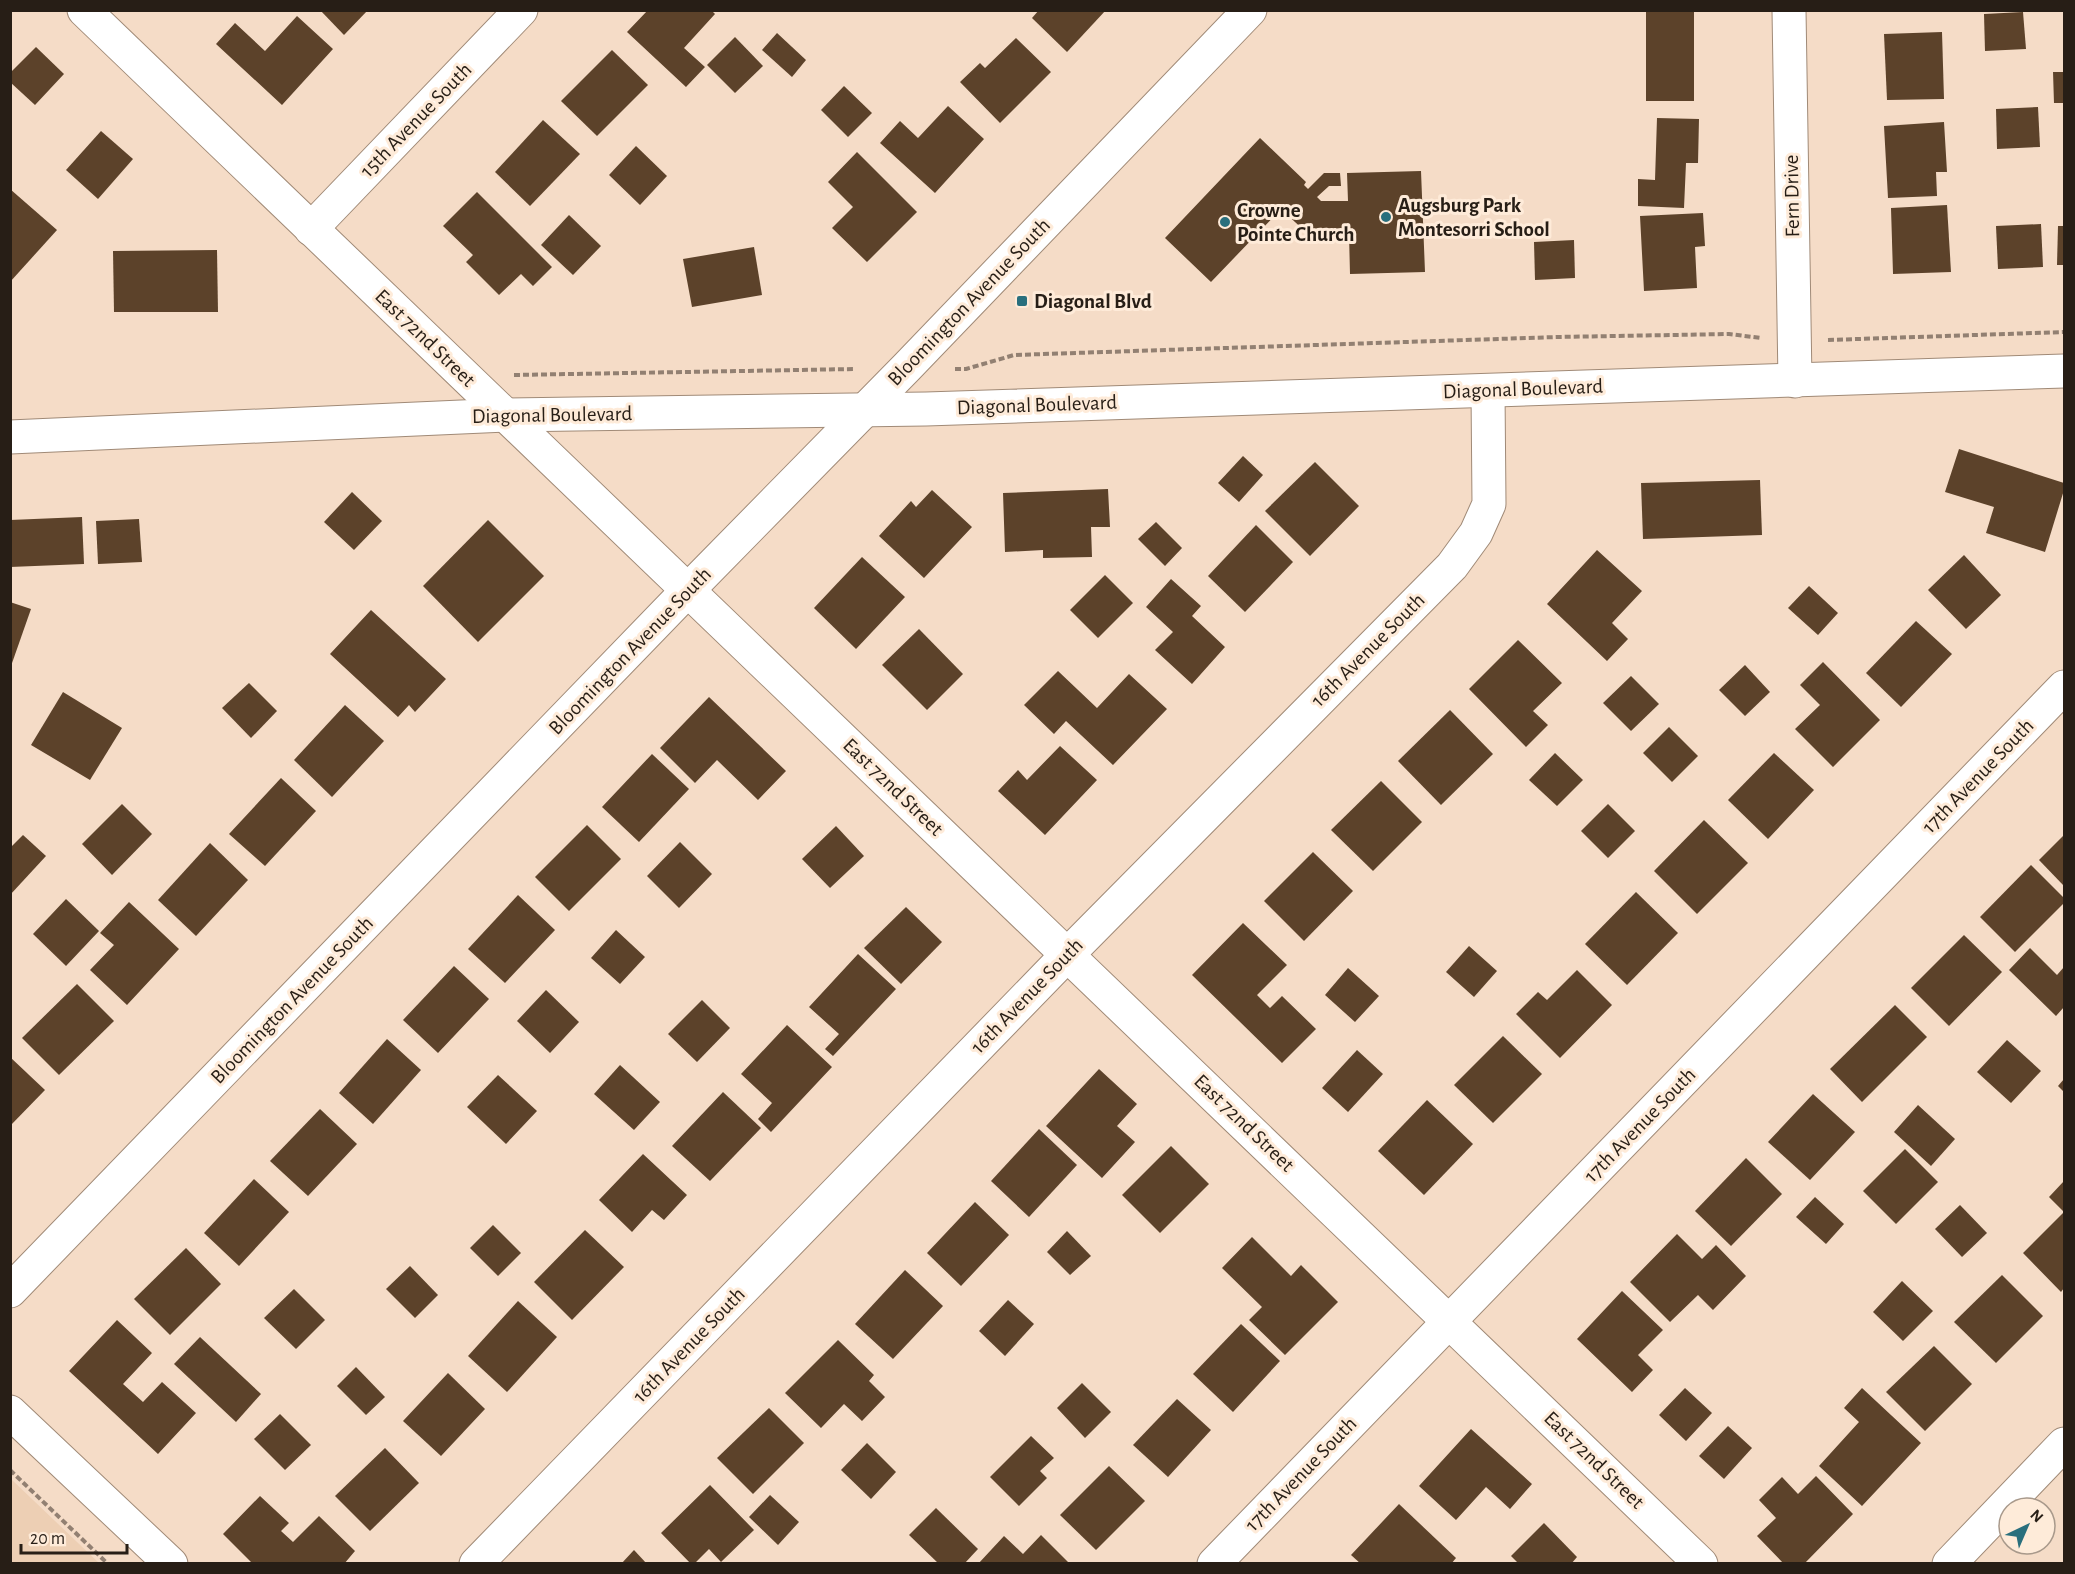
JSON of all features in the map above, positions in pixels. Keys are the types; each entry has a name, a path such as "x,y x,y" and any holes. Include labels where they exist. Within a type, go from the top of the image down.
{"street":[{"name":"East 72nd Street","path":"84,10 688,590 717,621 1068,954 1701,1563"},
{"name":"15th Avenue South","path":"311,229 521,10"},
{"name":"Bloomington Avenue South","path":"10,1291 688,590 865,408 907,368 1250,10"},
{"name":"Fern Drive","path":"1789,10 1795,381"},
{"name":"Diagonal Boulevard","path":"10,437 506,415 865,408 926,409 2064,371"},
{"name":"16th Avenue South","path":"476,1563 1068,954 1452,566 1476,534 1489,504 1488,391"},
{"name":"17th Avenue South","path":"1214,1563 2064,687"},
{"path":"10,1412 171,1563"},
{"path":"1948,1563 2064,1444"}],"path":[{"path":"1834,340 2064,332"},
{"path":"966,369 1014,355 1569,337 1729,334 1764,338"},
{"path":"510,375 855,369"},
{"path":"10,1470 108,1563"}],"shaded area":[{"path":"11,1479 99,1563 11,1563"}],"building":[{"path":"320,10 368,10 344,35"},
{"path":"648,10 711,10 715,14 684,48 705,67 686,87 627,32"},
{"path":"1039,10 1106,10 1067,52 1032,18"},
{"path":"1646,10 1694,10 1694,101 1646,101"},
{"path":"2023,12 2026,49 1985,51 1984,14"},
{"path":"297,16 333,49 282,105 216,44 235,23 265,51"},
{"path":"1942,32 1944,99 1887,100 1884,34"},
{"path":"777,33 806,60 792,77 762,50"},
{"path":"735,37 763,66 735,93 707,65"},
{"path":"1016,38 1051,72 1000,123 960,82 980,63 985,68"},
{"path":"36,47 64,74 35,105 10,82 10,73"},
{"path":"612,50 648,85 597,136 561,101"},
{"path":"2053,72 2064,72 2064,103 2054,103"},
{"path":"844,86 872,113 848,137 821,110"},
{"path":"948,106 984,139 935,193 880,143 900,121 918,138"},
{"path":"2038,107 2040,147 1997,149 1996,109"},
{"path":"1657,118 1699,119 1698,163 1686,163 1684,208 1638,206 1638,179 1655,180"},
{"path":"543,120 580,154 530,206 495,172"},
{"path":"1944,122 1947,172 1936,172 1937,196 1888,198 1884,126"},
{"path":"101,131 133,159 98,199 66,170"},
{"name":"Crowne Pointe Church","path":"1260,138 1306,182 1304,185 1308,189 1324,173 1340,173 1341,186 1329,186 1317,197 1321,201 1348,201 1347,173 1421,171 1425,272 1350,274 1349,234 1309,235 1281,209 1211,282 1165,238"},
{"path":"636,146 667,176 640,205 609,175"},
{"path":"857,152 917,212 867,262 832,228 853,207 828,182"},
{"path":"10,189 57,230 10,282"},
{"path":"477,192 552,267 533,286 521,274 499,295 466,262 473,255 443,226"},
{"path":"1947,205 1951,272 1893,274 1891,208"},
{"path":"1703,213 1705,246 1695,247 1697,288 1644,291 1640,216"},
{"path":"569,215 601,246 573,275 541,245"},
{"path":"2041,224 2043,267 1998,269 1996,226"},
{"path":"2058,226 2064,226 2064,265 2057,265"},
{"path":"1574,240 1575,278 1535,280 1534,242"},
{"path":"754,247 762,295 692,307 683,259"},
{"path":"217,250 218,312 114,312 113,251"},
{"path":"1959,449 2064,483 2064,490 2045,552 1986,533 1994,507 1945,492"},
{"path":"1243,456 1263,475 1239,502 1218,483"},
{"path":"1315,462 1359,506 1310,556 1265,511"},
{"path":"1760,480 1762,535 1643,539 1641,483"},
{"path":"1108,489 1110,527 1091,527 1092,557 1043,558 1043,550 1005,552 1003,493"},
{"path":"932,490 972,527 924,578 879,536 911,501 916,507"},
{"path":"352,492 382,521 354,550 324,522"},
{"path":"82,517 84,564 10,567 10,520"},
{"path":"139,519 142,562 98,564 96,521"},
{"path":"488,520 544,576 478,642 423,586"},
{"path":"1156,522 1182,548 1165,566 1138,539"},
{"path":"1256,525 1293,562 1245,612 1208,576"},
{"path":"1597,550 1642,591 1612,623 1628,639 1607,661 1547,604"},
{"path":"1964,555 2001,595 1966,629 1928,590"},
{"path":"862,557 905,597 856,649 814,608"},
{"path":"1105,575 1133,603 1098,638 1070,610"},
{"path":"1171,579 1201,606 1192,616 1225,647 1192,684 1155,650 1173,632 1146,607"},
{"path":"1809,586 1838,613 1818,635 1788,608"},
{"path":"10,602 31,609 11,666 10,666"},
{"path":"371,610 446,679 415,712 409,705 398,717 330,654"},
{"path":"1916,621 1952,654 1901,707 1866,673"},
{"path":"919,629 963,674 927,710 882,665"},
{"path":"1518,640 1562,683 1533,711 1548,725 1526,747 1469,689"},
{"path":"1823,662 1880,720 1833,767 1795,729 1820,705 1800,685"},
{"path":"1745,665 1770,692 1745,716 1719,690"},
{"path":"1058,671 1097,708 1129,674 1167,709 1113,765 1066,721 1054,734 1024,705"},
{"path":"1631,676 1659,704 1631,731 1603,703"},
{"path":"249,683 277,711 251,738 222,708"},
{"path":"63,692 122,728 90,780 31,745"},
{"path":"709,697 786,771 758,800 717,760 695,783 660,748"},
{"path":"345,705 384,741 332,797 294,760"},
{"path":"1450,710 1493,754 1441,805 1398,761"},
{"path":"1669,727 1698,756 1672,782 1643,753"},
{"path":"1060,746 1097,780 1045,835 998,791 1018,770 1027,780"},
{"path":"1555,753 1583,780 1557,806 1529,780"},
{"path":"1774,753 1814,790 1768,839 1728,800"},
{"path":"652,754 689,789 639,842 602,807"},
{"path":"281,778 316,811 265,866 229,834"},
{"path":"1381,781 1422,822 1373,871 1331,830"},
{"path":"122,804 152,834 112,875 82,844"},
{"path":"1608,804 1635,831 1608,858 1581,831"},
{"path":"1704,820 1748,863 1697,914 1654,871"},
{"path":"587,825 621,859 569,911 535,877"},
{"path":"836,826 864,856 830,888 802,859"},
{"path":"23,835 46,856 10,895 10,848"},
{"path":"2064,835 2064,886 2039,860"},
{"path":"680,842 712,874 679,908 647,876"},
{"path":"210,843 248,880 196,936 158,900"},
{"path":"1313,852 1353,891 1304,941 1264,901"},
{"path":"2031,865 2064,898 2064,903 2015,952 1980,917"},
{"path":"1636,892 1678,933 1627,985 1585,944"},
{"path":"518,895 555,930 505,983 468,949"},
{"path":"66,899 99,931 66,966 33,934"},
{"path":"129,902 179,949 127,1005 90,970 114,945 100,933"},
{"path":"906,907 942,942 901,984 864,948"},
{"path":"1243,923 1287,965 1257,995 1270,1008 1282,996 1316,1029 1282,1063 1192,975"},
{"path":"616,930 645,957 620,984 591,958"},
{"path":"1964,935 2002,972 1949,1026 1911,988"},
{"path":"1469,946 1497,971 1474,997 1446,972"},
{"path":"2030,948 2057,975 2064,967 2064,1007 2056,1016 2009,970"},
{"path":"858,954 896,989 833,1056 825,1049 839,1034 809,1007"},
{"path":"454,966 489,999 438,1053 403,1020"},
{"path":"1348,968 1379,996 1355,1022 1325,995"},
{"path":"1577,970 1612,1005 1560,1058 1516,1014 1538,992 1547,1000"},
{"path":"77,984 114,1021 59,1075 22,1038"},
{"path":"546,990 579,1022 550,1053 517,1021"},
{"path":"702,1000 730,1028 697,1062 668,1034"},
{"path":"1895,1005 1927,1037 1862,1102 1830,1069"},
{"path":"787,1025 832,1067 771,1132 758,1119 772,1103 741,1074"},
{"path":"1503,1036 1542,1074 1493,1123 1454,1085"},
{"path":"387,1039 421,1070 373,1124 339,1093"},
{"path":"2007,1040 2041,1071 2011,1103 1977,1072"},
{"path":"1357,1050 1383,1074 1348,1112 1322,1088"},
{"path":"10,1057 45,1090 10,1126"},
{"path":"620,1065 660,1102 634,1130 594,1094"},
{"path":"1099,1069 1137,1104 1117,1126 1135,1142 1102,1178 1046,1126"},
{"path":"498,1075 537,1111 506,1144 467,1107"},
{"path":"2064,1079 2064,1092 2058,1086"},
{"path":"723,1092 761,1128 710,1181 672,1146"},
{"path":"1813,1094 1855,1132 1810,1180 1768,1142"},
{"path":"1427,1100 1473,1144 1424,1195 1378,1151"},
{"path":"1918,1105 1955,1139 1931,1166 1894,1132"},
{"path":"320,1109 357,1144 308,1196 270,1161"},
{"path":"1039,1129 1077,1165 1029,1217 991,1181"},
{"path":"1171,1146 1209,1184 1160,1233 1122,1195"},
{"path":"1905,1149 1938,1182 1896,1224 1863,1191"},
{"path":"643,1154 687,1195 664,1220 652,1210 632,1232 599,1200"},
{"path":"1746,1158 1782,1194 1731,1246 1695,1211"},
{"path":"254,1179 289,1212 239,1266 204,1233"},
{"path":"2064,1181 2064,1212 2049,1197"},
{"path":"1815,1197 1844,1224 1826,1244 1796,1217"},
{"path":"975,1202 1009,1235 961,1286 927,1253"},
{"path":"1960,1205 1987,1233 1962,1257 1935,1229"},
{"path":"2064,1212 2064,1288 2061,1292 2023,1253"},
{"path":"493,1225 521,1253 498,1276 470,1248"},
{"path":"585,1230 624,1267 572,1320 534,1282"},
{"path":"1067,1231 1091,1256 1070,1275 1047,1252"},
{"path":"1677,1234 1702,1259 1716,1245 1746,1276 1713,1310 1698,1295 1670,1322 1630,1282"},
{"path":"1252,1237 1291,1276 1301,1265 1338,1302 1285,1355 1249,1320 1262,1307 1222,1268"},
{"path":"186,1248 221,1284 170,1335 134,1299"},
{"path":"410,1266 438,1295 415,1318 386,1289"},
{"path":"905,1270 943,1306 893,1359 855,1324"},
{"path":"2002,1275 2043,1316 1996,1363 1954,1322"},
{"path":"1902,1281 1933,1311 1903,1341 1873,1312"},
{"path":"294,1289 325,1320 296,1349 264,1318"},
{"path":"1622,1291 1663,1330 1638,1355 1653,1370 1632,1392 1577,1339"},
{"path":"1008,1300 1034,1324 1005,1356 979,1331"},
{"path":"518,1301 557,1337 507,1392 468,1356"},
{"path":"117,1320 152,1353 123,1384 143,1402 162,1382 196,1413 158,1454 69,1371"},
{"path":"1241,1324 1280,1361 1233,1412 1193,1374"},
{"path":"200,1337 261,1394 236,1422 174,1364"},
{"path":"838,1340 874,1375 869,1381 885,1397 862,1421 844,1404 821,1428 785,1393"},
{"path":"1934,1346 1972,1384 1925,1431 1886,1392"},
{"path":"356,1367 385,1397 366,1415 337,1386"},
{"path":"448,1373 485,1409 441,1456 403,1421"},
{"path":"1082,1383 1111,1412 1085,1438 1057,1408"},
{"path":"1685,1388 1712,1413 1686,1441 1659,1415"},
{"path":"1862,1388 1921,1443 1862,1506 1819,1466 1859,1422 1844,1408"},
{"path":"1177,1399 1211,1430 1168,1477 1133,1445"},
{"path":"769,1408 804,1443 753,1494 717,1458"},
{"path":"280,1414 311,1445 285,1470 254,1439"},
{"path":"1728,1426 1752,1448 1724,1479 1699,1456"},
{"path":"1471,1429 1532,1484 1510,1509 1486,1487 1456,1520 1419,1486"},
{"path":"1031,1436 1054,1458 1040,1471 1047,1478 1019,1506 990,1477"},
{"path":"867,1443 896,1472 871,1499 841,1470"},
{"path":"385,1448 419,1483 370,1531 335,1496"},
{"path":"1109,1466 1145,1501 1096,1550 1060,1515"},
{"path":"1816,1476 1853,1514 1804,1564 1784,1564 1757,1536 1776,1518 1759,1500 1782,1477 1798,1494"},
{"path":"710,1485 754,1530 721,1562 709,1549 694,1564 691,1564 661,1533"},
{"path":"770,1495 799,1522 778,1545 749,1517"},
{"path":"260,1496 289,1523 281,1531 293,1542 319,1516 355,1551 344,1564 253,1564 223,1534"},
{"path":"1399,1504 1456,1558 1451,1564 1361,1564 1351,1555"},
{"path":"936,1508 978,1549 964,1564 939,1564 909,1535"},
{"path":"1544,1523 1577,1557 1571,1564 1519,1564 1511,1556"},
{"path":"1041,1535 1070,1564 978,1564 1004,1536 1023,1554"},
{"path":"634,1550 647,1564 621,1564"}],"place":[{"name":"Augsburg Park Montesorri School","path":"1386,217"},
{"name":"Crowne Pointe Church","path":"1225,222"},
{"name":"Diagonal Blvd","path":"1022,301"}]}
